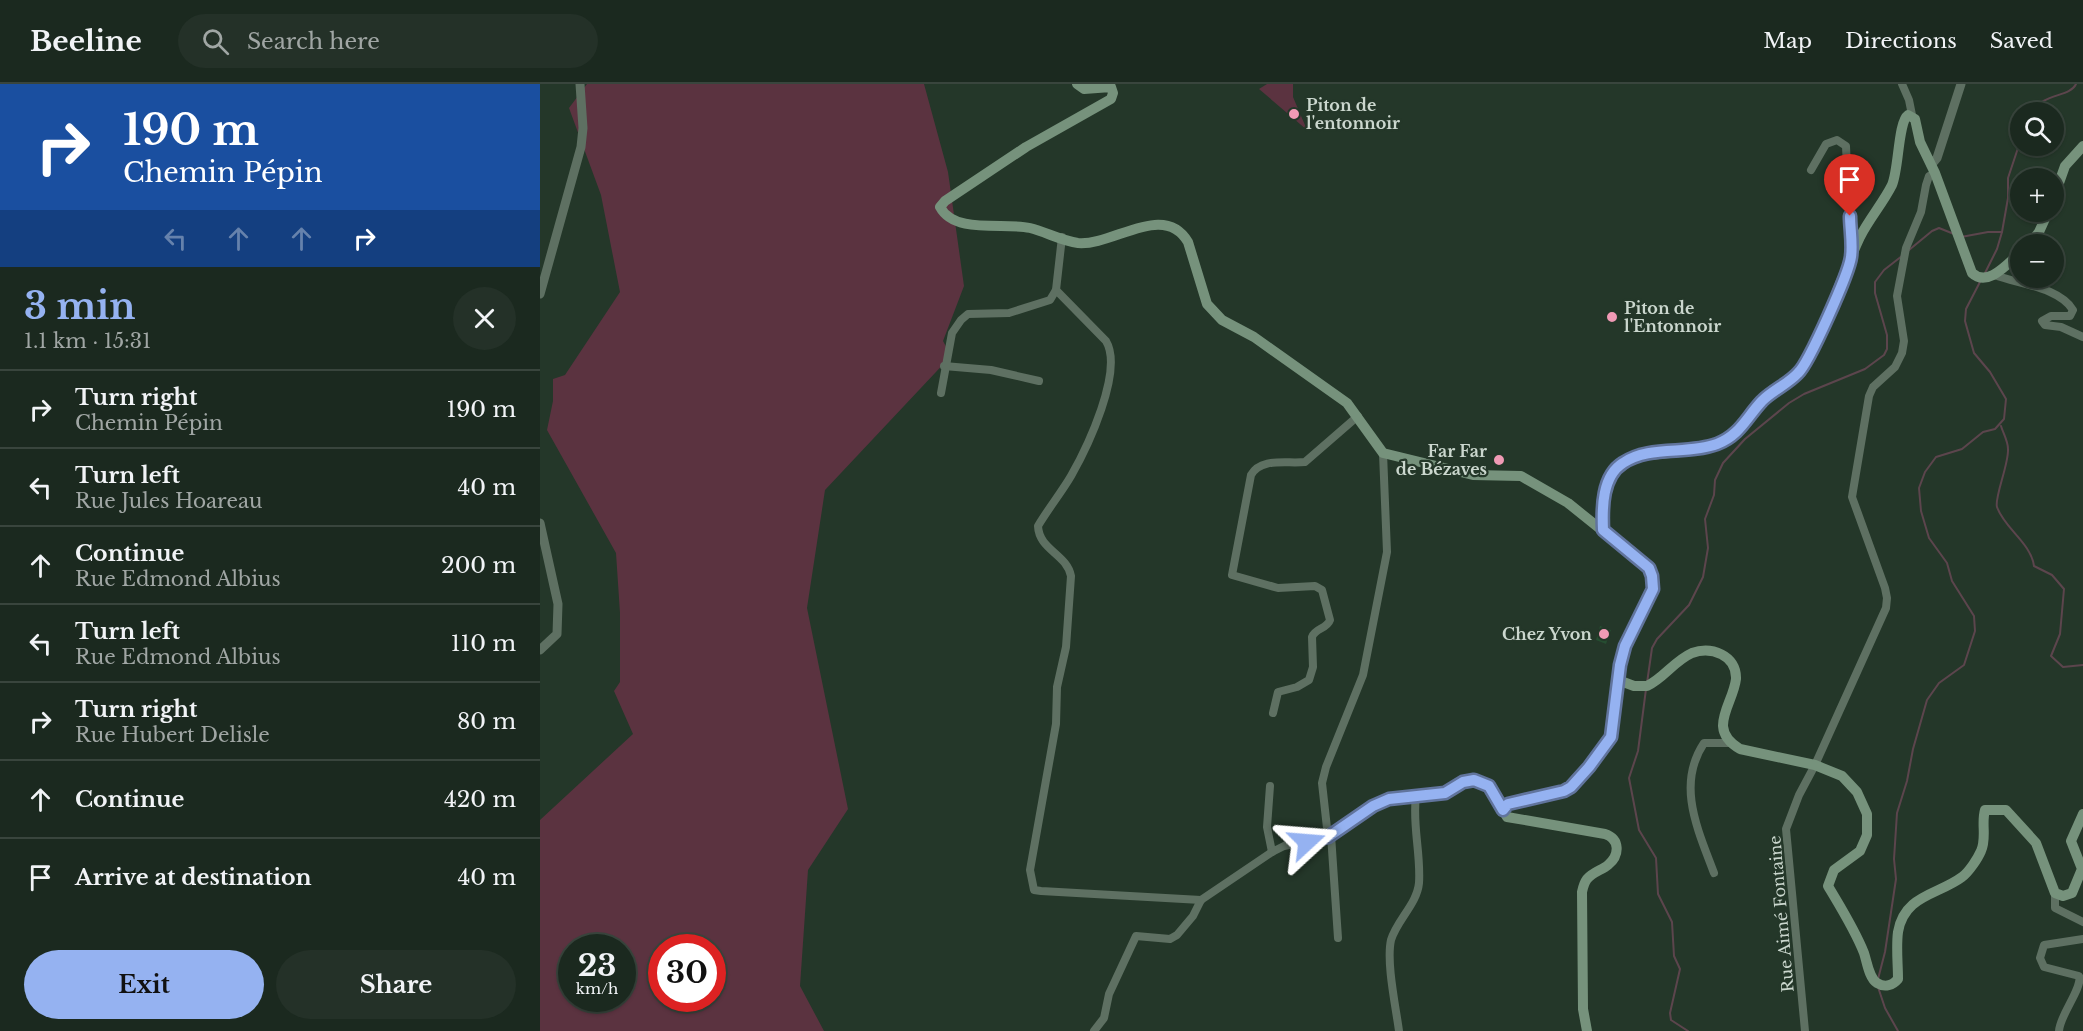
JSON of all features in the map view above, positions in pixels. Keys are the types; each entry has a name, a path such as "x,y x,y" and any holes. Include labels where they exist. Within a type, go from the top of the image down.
{"main road":[{"path":"1077,84 1084,89 1111,87 1113,93 1111,99 1008,158 945,201 940,207 948,216 957,221 985,227 1029,228 1078,243 1094,241 1148,226 1173,226 1183,233 1188,242 1207,304 1213,313 1221,321 1254,338 1347,403 1383,453 1473,475 1521,476 1549,490 1649,568 1653,582 1650,596 1625,646 1622,681 1611,737 1571,787 1564,791 1508,804 1503,810 1507,817 1605,834 1612,836 1616,842 1617,850 1613,859 1608,865 1588,877 1582,892 1583,1009 1587,1031"},
{"path":"1603,530 1605,492 1609,480 1622,463 1646,454 1697,449 1733,436 1768,394 1798,374 1809,356 1862,233 1892,185 1904,118 1912,115 1915,119 1920,142 1933,169 1972,273 1977,278 1992,276 2010,261"},
{"path":"2064,169 2083,146"},
{"path":"1622,681 1642,688 1653,684 1677,662 1694,653 1711,649 1727,658 1734,667 1736,679 1723,722 1725,734 1731,743 1740,748 1815,765 1842,776 1857,792 1867,814 1867,835 1860,851 1834,870 1828,886 1858,938 1873,978 1878,984 1888,986 1894,984 1898,979 1898,931 1907,910 1926,894 1963,877 1982,850 1984,836 1982,818 1985,810 2006,810 2036,843 2055,893 2063,897 2072,893 2082,870 2071,841 2083,814"}],"street":[{"path":"540,294 581,147 583,128 580,84"},
{"path":"1902,84 1912,115"},
{"path":"1933,169 1961,84"},
{"path":"1811,170 1826,144 1837,140 1846,146 1851,257"},
{"name":"Rue Aimé Fontaine","path":"1805,1031 1786,829 1799,795 1815,765 1886,608 1885,588 1852,497 1869,396 1878,381 1895,367 1904,346 1896,296 1906,248 1921,212 1926,185 1933,169"},
{"path":"941,393 944,366 952,333 968,314 1009,314 1050,300 1056,290 1062,237"},
{"path":"1992,276 2016,283 2026,282 2062,300 2073,310 2070,316 2051,316 2042,321 2045,325 2061,327 2083,337"},
{"path":"1056,290 1106,341 1111,349 1111,370 1108,389 1084,452 1038,526 1042,542 1070,568 1071,576 1066,647 1057,687 1056,724 1030,870 1032,883 1034,890 1041,891 1201,900"},
{"path":"944,366 991,370 1040,381"},
{"path":"1273,713 1278,692 1297,687 1309,680 1314,667 1313,633 1329,624 1330,620 1322,590 1315,586 1278,588 1232,575 1251,475 1254,469 1265,463 1305,462 1358,416"},
{"path":"1338,938 1322,783 1326,767 1363,675 1387,552 1383,453"},
{"path":"540,523 558,604 557,634 540,650"},
{"path":"1714,873 1696,823 1690,775 1694,758 1704,743 1731,743"},
{"path":"1094,1031 1104,1018 1109,994 1132,940 1136,936 1170,939 1177,935 1193,916 1201,900 1272,852 1284,846 1329,836 1381,802 1405,796 1445,793 1463,782 1474,780 1489,786 1503,810"},
{"path":"1270,786 1267,827 1272,852"},
{"path":"1399,1031 1393,995 1391,941 1414,899 1419,884 1413,814 1416,796"},
{"path":"2055,893 2055,908 2083,922"},
{"path":"2059,1031 2070,1002 2081,986 2082,980 2079,976 2044,967 2040,958 2044,945 2083,939"}],"shaded area":[{"path":"587,84 924,84 948,172 964,286 943,341 951,356 825,490 807,608 848,809 808,870 800,986 824,1031 540,1031 540,820 633,734 614,691 620,682 620,613 616,553 547,430 553,401 553,379 565,375 620,292 601,195 569,108"},
{"name":"Piton de l'entonnoir","path":"1267,84 1293,84 1293,97 1307,130 1259,89"}],"building":[{"name":"Chez Yvon","path":"1600,626 1611,630 1606,644 1596,640"}],"waterway":[{"path":"2042,102 2068,91 2076,84"},
{"path":"1985,273 1997,249 2002,232 2008,198 2008,178 2015,156"},
{"path":"1909,250 1939,228 1954,234"},
{"path":"1961,237 2002,232"},
{"path":"1647,683 1652,648 1657,639 1689,605 1703,577 1708,548 1705,519 1714,495 1715,480 1723,463 1745,439 1789,403 1804,394 1865,369 1884,355 1887,349 1887,335 1875,293 1875,282 1884,270 1902,256"},
{"path":"1878,979 1885,952 1896,879 1894,859 1897,813 1907,781 1913,749 1927,700 1939,683 1964,665 1975,631 1974,616 1952,581 1947,563 1929,538 1921,511 1919,488 1925,472 1936,457 1962,449 1983,432 1995,429 2004,419 2006,399 1990,372 1974,353 1965,321 1966,309 1981,280"},
{"path":"2001,426 2007,443 2008,455 1997,507 2005,522 2028,550 2034,566 2052,575 2064,589 2060,634 2051,656 2063,667 2083,665"},
{"path":"1646,689 1638,751 1629,778 1639,830 1656,858 1658,894 1672,922 1674,956 1680,969 1670,1013 1671,1020 1688,1031"},
{"path":"1878,987 1885,1008 1898,1031"}],"place":[{"name":"Piton de l'entonnoir","path":"1294,114"},
{"name":"Piton de l'Entonnoir","path":"1612,317"},
{"name":"Far Far de Bézaves","path":"1499,460"},
{"name":"Chez Yvon","path":"1604,634"}],"route":[{"path":"1307,842 1328,837 1373,806 1389,799 1445,793 1463,782 1474,780 1489,786 1503,810 1508,804 1564,791 1571,787 1589,767 1611,737 1620,665 1625,646 1653,589 1649,568 1603,530 1605,492 1609,480 1622,463 1634,457 1697,449 1717,444 1733,436 1768,394 1798,374 1809,356 1851,257 1850,216"}]}
